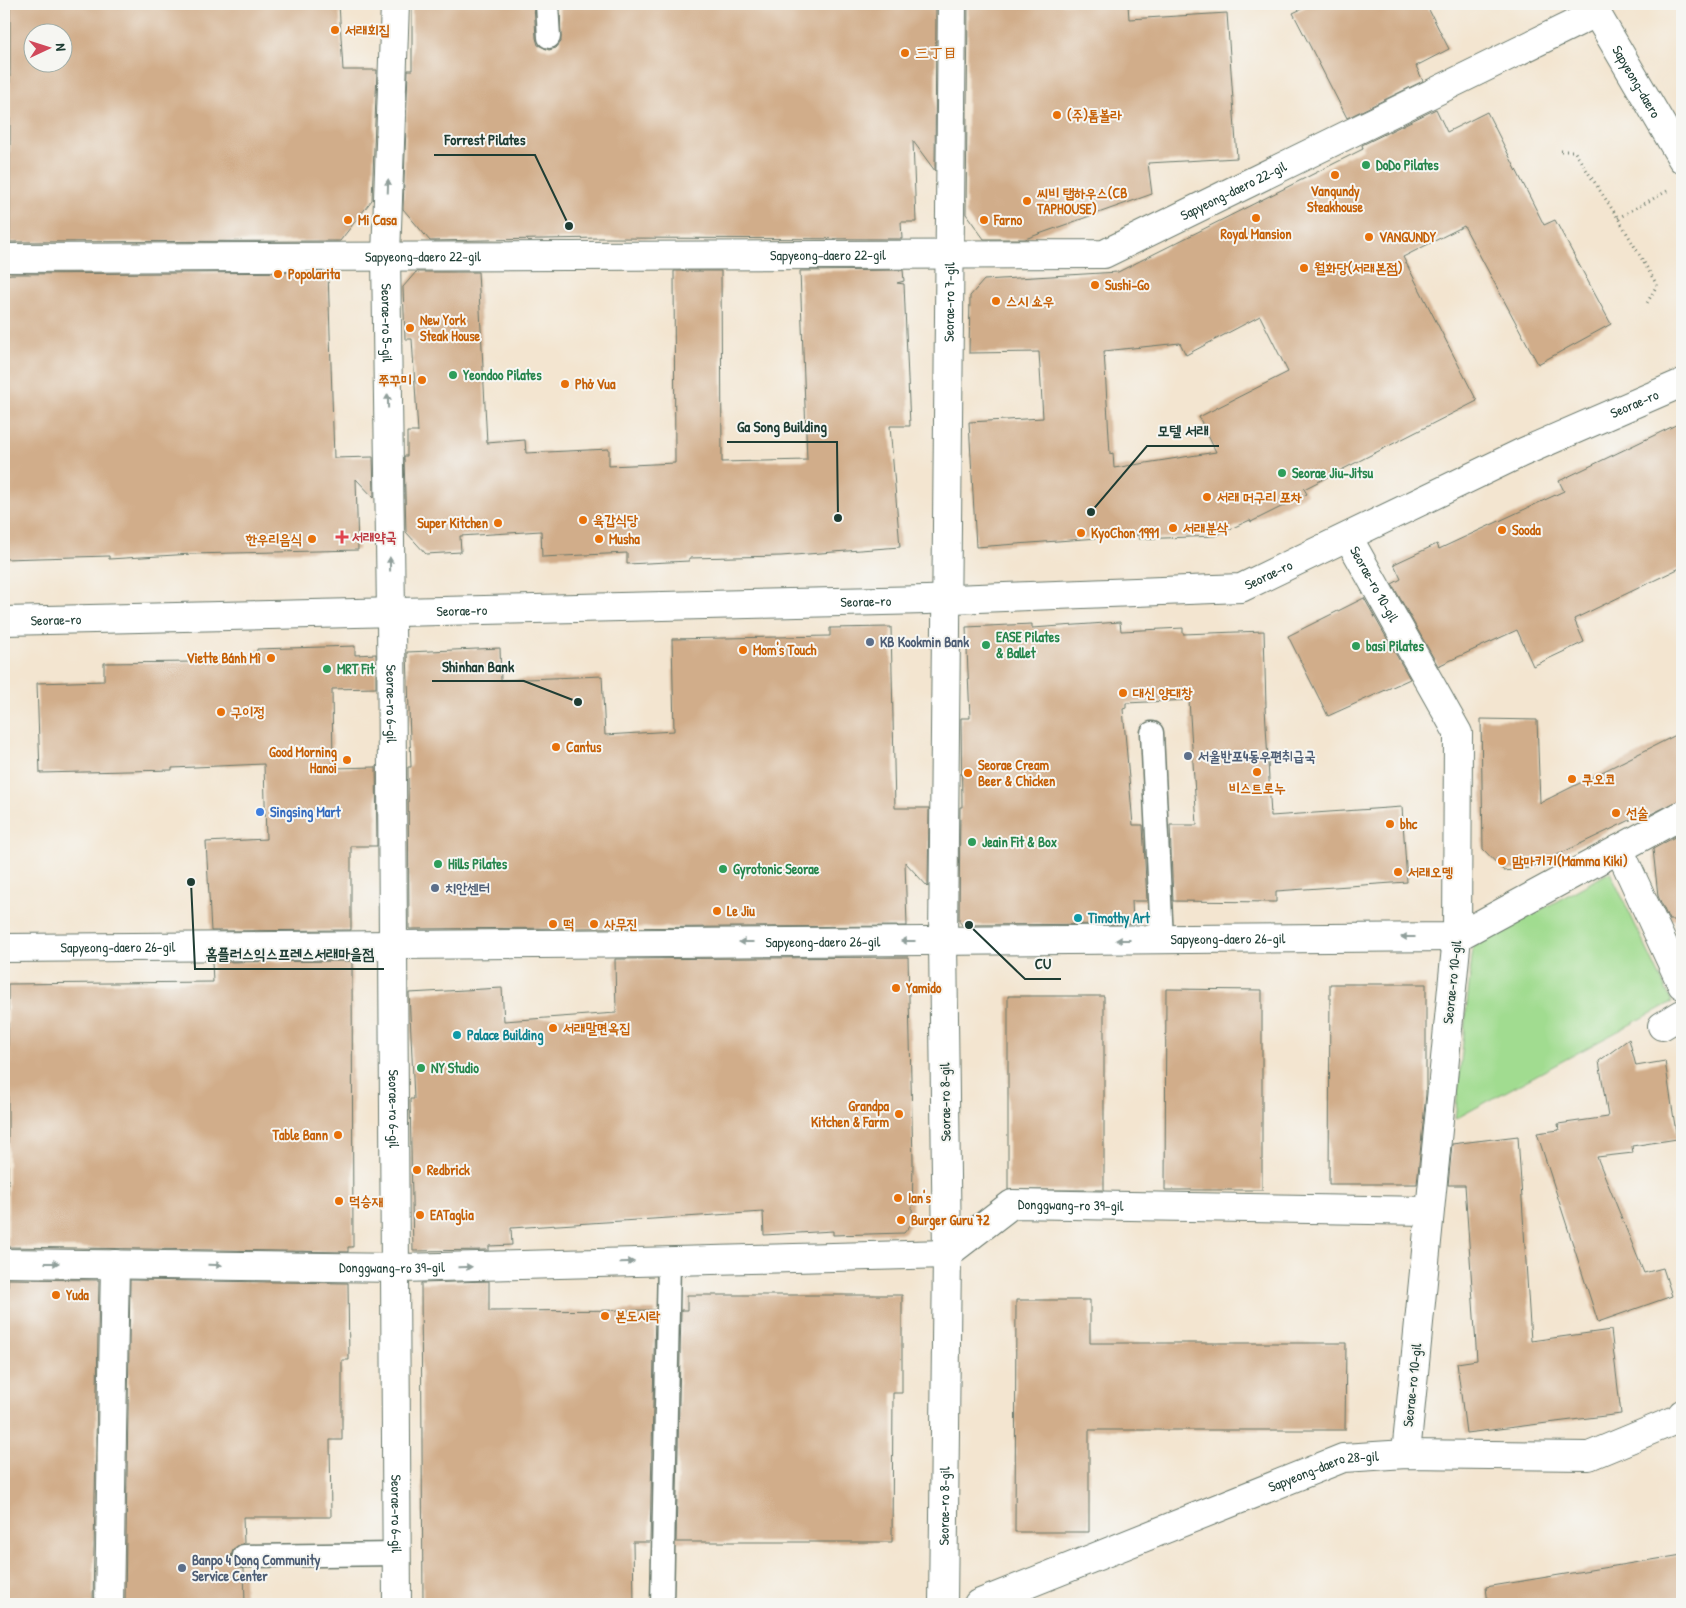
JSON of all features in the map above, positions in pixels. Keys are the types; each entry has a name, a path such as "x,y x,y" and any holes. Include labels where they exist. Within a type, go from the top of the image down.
{"street":[{"name":"Seorae-ro 5-gil","path":"391,612 386,255 395,4"},
{"name":"Seorae-ro 7-gil","path":"946,599 952,4"},
{"name":"Sapyeong-daero 22-gil","path":"4,258 386,255 1104,254 1594,8"},
{"name":"Sapyeong-daero","path":"1594,8 1682,159"},
{"name":"Seorae-ro","path":"4,621 946,599 1241,588 1521,453 1682,382"},
{"name":"Seorae-ro 10-gil","path":"1348,537 1458,733 1457,937 1406,1454"},
{"name":"Seorae-ro 8-gil","path":"943,1604 947,1254 942,941 946,599"},
{"name":"Seorae-ro 6-gil","path":"391,612 397,1604"},
{"name":"Sapyeong-daero 26-gil","path":"4,948 1457,937 1682,815"},
{"path":"1619,848 1682,985"},
{"name":"Donggwang-ro 39-gil","path":"4,1263 395,1268 947,1254 1012,1204 1429,1210"},
{"path":"109,1604 115,1264"},
{"name":"Sapyeong-daero 28-gil","path":"978,1604 1343,1458 1406,1454 1589,1456 1678,1419 1682,1414"}],"lane":[{"path":"547,4 549,37"},
{"path":"1152,733 1162,939"},
{"path":"662,1604 669,1261"},
{"path":"244,1556 396,1554"}],"path":[{"path":"1561,151 1574,151 1618,218 1657,285 1646,305"},
{"path":"1618,218 1674,187"}],"green space":[{"path":"1610,872 1672,1002 1455,1119 1473,947"}],"building":[{"path":"10,4 339,4 343,70 377,70 372,200 340,241 10,242"},
{"path":"412,4 534,4 538,45 549,50 556,48 561,42 560,4 936,4 935,171 913,141 916,222 901,222 902,239 601,238 430,241 403,209 408,70 412,70"},
{"path":"968,4 1128,4 1129,19 1227,13 1237,158 1148,163 1152,194 1025,239 984,239 966,214"},
{"path":"1312,4 1426,4 1449,49 1416,66 1423,81 1347,118 1293,13"},
{"path":"1436,109 1447,132 1487,112 1544,225 1555,220 1611,324 1538,364 1464,226 1403,257 1477,401 1304,489 1307,494 1251,522 1250,520 1215,536 1139,539 1139,535 976,547 969,422 1043,418 1039,352 969,353 970,296 984,280 1118,272 1363,149 1362,145","holes":["1260,316 1288,372 1199,417 1216,452 1114,468 1113,453 1110,454 1104,351 1180,343 1186,355"]},
{"path":"903,270 904,281 897,283 904,284 910,426 890,426 900,547 781,556 689,558 689,561 627,564 627,553 542,557 541,531 460,536 461,552 426,554 406,532 404,456 407,456 407,432 418,432 412,339 405,339 403,287 416,272 478,272 487,443 525,440 526,453 609,449 609,466 675,463 674,271 721,271 722,462 807,460 800,271"},
{"path":"328,272 334,458 373,457 374,498 356,479 358,550 192,554 109,559 109,556 4,559 4,275"},
{"path":"1682,422 1682,567 1574,619 1584,642 1533,666 1517,630 1438,666 1392,584 1401,579 1394,564 1437,544 1439,549 1564,491 1559,481"},
{"path":"1364,598 1410,679 1328,716 1288,636"},
{"path":"1120,622 1121,631 1183,628 1183,634 1264,631 1265,707 1271,816 1402,807 1407,882 1276,891 1276,902 1173,901 1170,825 1197,825 1189,700 1126,703 1126,708 1123,709 1133,825 1143,825 1147,901 1132,901 1133,924 962,925 959,921 960,807 962,807 961,718 970,718 966,627 1032,624 1032,628"},
{"path":"891,627 895,808 929,808 928,887 905,862 907,926 409,929 408,767 411,767 407,652 500,648 501,680 602,676 605,735 674,731 672,639 830,636 830,628"},
{"path":"355,646 355,655 376,654 376,688 332,689 333,768 376,767 377,846 351,846 351,930 211,931 206,842 266,839 264,764 172,768 172,770 40,773 37,683 104,681 104,663 194,662 194,659 257,656 257,649"},
{"path":"1481,719 1537,720 1540,803 1682,732 1682,799 1649,815 1649,811 1530,868 1504,871 1483,849"},
{"path":"1682,833 1682,920 1669,920 1658,896 1653,849"},
{"path":"908,957 913,1161 912,1223 904,1233 833,1235 833,1231 764,1235 763,1212 511,1228 512,1245 489,1246 489,1250 413,1251 410,1099 414,1099 409,993 502,988 504,1021 616,1013 615,959"},
{"path":"352,961 353,1247 348,1247 348,1252 8,1247 8,984 213,982 212,962"},
{"path":"1330,984 1426,984 1426,1094 1417,1184 1329,1184"},
{"path":"1166,989 1262,990 1262,1190 1165,1190"},
{"path":"1008,996 1104,996 1104,1190 1008,1190"},
{"path":"1629,1039 1636,1066 1665,1061 1677,1139 1632,1146 1633,1153 1597,1157 1644,1273 1663,1268 1672,1296 1598,1322 1537,1133 1559,1130 1558,1124 1608,1117 1599,1061"},
{"path":"1518,1136 1531,1341 1611,1330 1621,1414 1466,1433 1457,1363 1477,1360 1465,1185 1448,1185 1452,1144"},
{"path":"8,1279 99,1280 93,1604 4,1604 4,1287 8,1287"},
{"path":"130,1280 348,1283 349,1360 342,1360 342,1440 330,1440 331,1517 243,1517 244,1543 233,1549 231,1557 237,1567 244,1569 245,1604 125,1604"},
{"path":"489,1281 489,1311 655,1310 650,1542 633,1542 634,1604 423,1604 421,1283"},
{"path":"687,1295 902,1295 902,1393 893,1393 892,1542 676,1542 681,1310 687,1310"},
{"path":"1016,1300 1090,1300 1090,1343 1346,1343 1345,1430 1089,1430 1089,1532 1015,1532"},
{"path":"1682,1555 1682,1604 1488,1604 1486,1587"}],"place":[{"name":"서래회집","path":"335,30"},
{"name":"三丁目","path":"905,53"},
{"name":"(주)톰볼라","path":"1057,115"},
{"name":"DoDo Pilates","path":"1366,165"},
{"name":"Vangundy Steakhouse","path":"1335,175"},
{"name":"씨비 탭하우스(CB TAPHOUSE)","path":"1027,201"},
{"name":"Royal Mansion","path":"1256,218"},
{"name":"Mi Casa","path":"348,220"},
{"name":"Farno","path":"984,220"},
{"name":"Forrest Pilates","path":"569,226"},
{"name":"VANGUNDY","path":"1369,237"},
{"name":"월화당(서래본점)","path":"1304,268"},
{"name":"Popolarita","path":"278,274"},
{"name":"Sushi-Go","path":"1095,285"},
{"name":"스시 쇼우","path":"996,301"},
{"name":"New York Steak House","path":"410,328"},
{"name":"Yeondoo Pilates","path":"453,375"},
{"name":"쭈꾸미","path":"422,380"},
{"name":"Phở Vua","path":"565,384"},
{"name":"Seorae Jiu-Jitsu","path":"1282,473"},
{"name":"서래 머구리 포차","path":"1207,497"},
{"name":"모텔 서래","path":"1091,512"},
{"name":"Ga Song Building","path":"838,518"},
{"name":"육갑식당","path":"583,520"},
{"name":"Super Kitchen","path":"498,523"},
{"name":"서래분삭","path":"1173,528"},
{"name":"Sooda","path":"1502,530"},
{"name":"KyoChon 1991","path":"1081,533"},
{"name":"서래약국","path":"342,537"},
{"name":"한우리음식","path":"312,539"},
{"name":"Musha","path":"599,539"},
{"name":"KB Kookmin Bank","path":"870,642"},
{"name":"EASE Pilates & Ballet","path":"986,645"},
{"name":"basi Pilates","path":"1356,646"},
{"name":"Mom's Touch","path":"743,650"},
{"name":"Viette Bánh Mì","path":"271,658"},
{"name":"MRT Fit","path":"327,669"},
{"name":"대신 양대창","path":"1123,693"},
{"name":"Shinhan Bank","path":"578,702"},
{"name":"구이정","path":"221,712"},
{"name":"Cantus","path":"556,747"},
{"name":"서울반포4동우편취급국","path":"1188,756"},
{"name":"Good Morning Hanoi","path":"347,760"},
{"name":"비스트로누","path":"1257,772"},
{"name":"Seorae Cream Beer & Chicken","path":"968,773"},
{"name":"쿠오코","path":"1572,779"},
{"name":"Singsing Mart","path":"260,812"},
{"name":"선술","path":"1616,813"},
{"name":"bhc","path":"1390,824"},
{"name":"Jeain Fit & Box","path":"972,842"},
{"name":"맘마키키(Mamma Kiki)","path":"1502,861"},
{"name":"Hills Pilates","path":"438,864"},
{"name":"Gyrotonic Seorae","path":"723,869"},
{"name":"서래오뎅","path":"1398,872"},
{"name":"홈플러스익스프레스서래마을점","path":"191,882"},
{"name":"치안센터","path":"435,888"},
{"name":"Le Jiu","path":"717,911"},
{"name":"Timothy Art","path":"1078,918"},
{"name":"떡","path":"553,924"},
{"name":"사무진","path":"594,924"},
{"name":"CU","path":"969,925"},
{"name":"Yamido","path":"896,988"},
{"name":"서래말면옥집","path":"553,1028"},
{"name":"Palace Building","path":"457,1035"},
{"name":"NY Studio","path":"421,1068"},
{"name":"Grandpa Kitchen & Farm","path":"899,1114"},
{"name":"Table Bann","path":"338,1135"},
{"name":"Redbrick","path":"417,1170"},
{"name":"Ian's","path":"898,1198"},
{"name":"덕승재","path":"339,1201"},
{"name":"EATaglia","path":"420,1215"},
{"name":"Burger Guru 72","path":"901,1220"},
{"name":"Yuda","path":"56,1295"},
{"name":"본도시락","path":"605,1316"},
{"name":"Banpo 4 Dong Community Service Center","path":"182,1568"}]}
